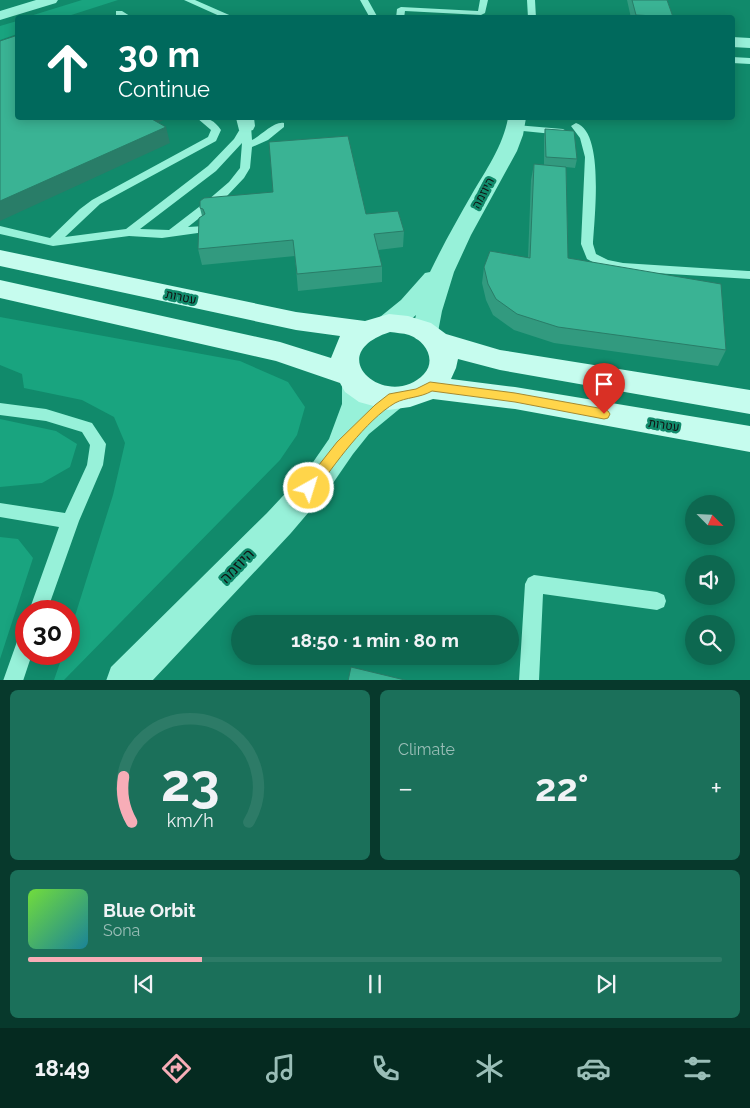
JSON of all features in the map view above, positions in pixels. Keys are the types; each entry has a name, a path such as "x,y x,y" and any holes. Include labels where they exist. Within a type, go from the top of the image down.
{"street":[{"path":"0,16 51,0"},
{"path":"735,42 750,43"},
{"name":"היוזמה","path":"431,336 428,309 443,267 511,141 516,123"},
{"name":"עטרות","path":"0,258 296,321 376,327"},
{"name":"היוזמה","path":"376,327 410,306 443,267"},
{"path":"0,289 280,352 352,380 367,392 393,398 419,393 440,376 444,364 442,352 431,336"},
{"path":"352,380 344,363 345,350 352,339 376,327 414,326 431,336 474,354 500,360 750,402"},
{"name":"היוזמה","path":"342,445 356,404 352,380"},
{"name":"עטרות","path":"430,386 515,398 750,439"},
{"name":"היוזמה","path":"125,680 278,523 320,477 342,445 359,426 393,398"}],"lane":[{"path":"188,0 225,15"},
{"path":"364,0 372,15"},
{"path":"401,15 402,9 480,13 484,0"},
{"path":"531,0 532,15"},
{"path":"119,12 124,15"},
{"path":"735,60 750,61"},
{"path":"53,242 84,211 96,202 212,140 216,130 212,124 205,120"},
{"path":"129,232 213,167 234,148 245,122"},
{"path":"170,234 229,188 240,175 246,160 245,122"},
{"path":"516,123 565,132 576,122 588,145 590,157 587,244 591,256 604,263 623,267 748,275"},
{"path":"246,146 264,138 281,125"},
{"path":"234,148 240,175"},
{"path":"0,230 53,242 129,232 170,234 200,229"},
{"path":"0,409 46,415 87,427 98,444 95,464 70,521 42,600"},
{"path":"0,510 70,521"},
{"path":"529,680 534,584 657,601"},
{"path":"13,680 18,665"}],"green space":[{"path":"82,0 118,0 71,15 33,15"},
{"path":"15,22 15,35 0,40 0,26"},
{"path":"0,317 240,361 288,382 305,407 297,435 280,460 80,664 80,600 113,495 125,443 114,417 82,400 24,388 22,374 0,365"},
{"path":"0,419 56,431 77,444 70,467 42,483 0,487"},
{"path":"0,537 18,539 33,558 19,600 15,600 15,613 0,659"},
{"path":"59,665 79,665 64,680 54,680"}],"building":[{"path":"632,0 667,0 672,15 636,15"},
{"path":"15,36 15,120 154,120 166,127 0,201 0,41"},
{"path":"545,129 574,131 577,159 546,157"},
{"path":"348,136 366,214 398,211 404,231 374,234 382,266 297,274 293,240 198,249 199,218 205,214 203,209 200,208 200,201 204,198 273,192 269,142"},
{"path":"534,164 566,167 568,258 721,284 726,350 558,327 517,314 496,299 488,284 484,267 490,251 530,258"},
{"path":"351,667 405,680 348,680"}],"route":[{"path":"309,488 320,477 342,445 379,408 393,398 419,393 430,386 515,398 604,414"}]}
